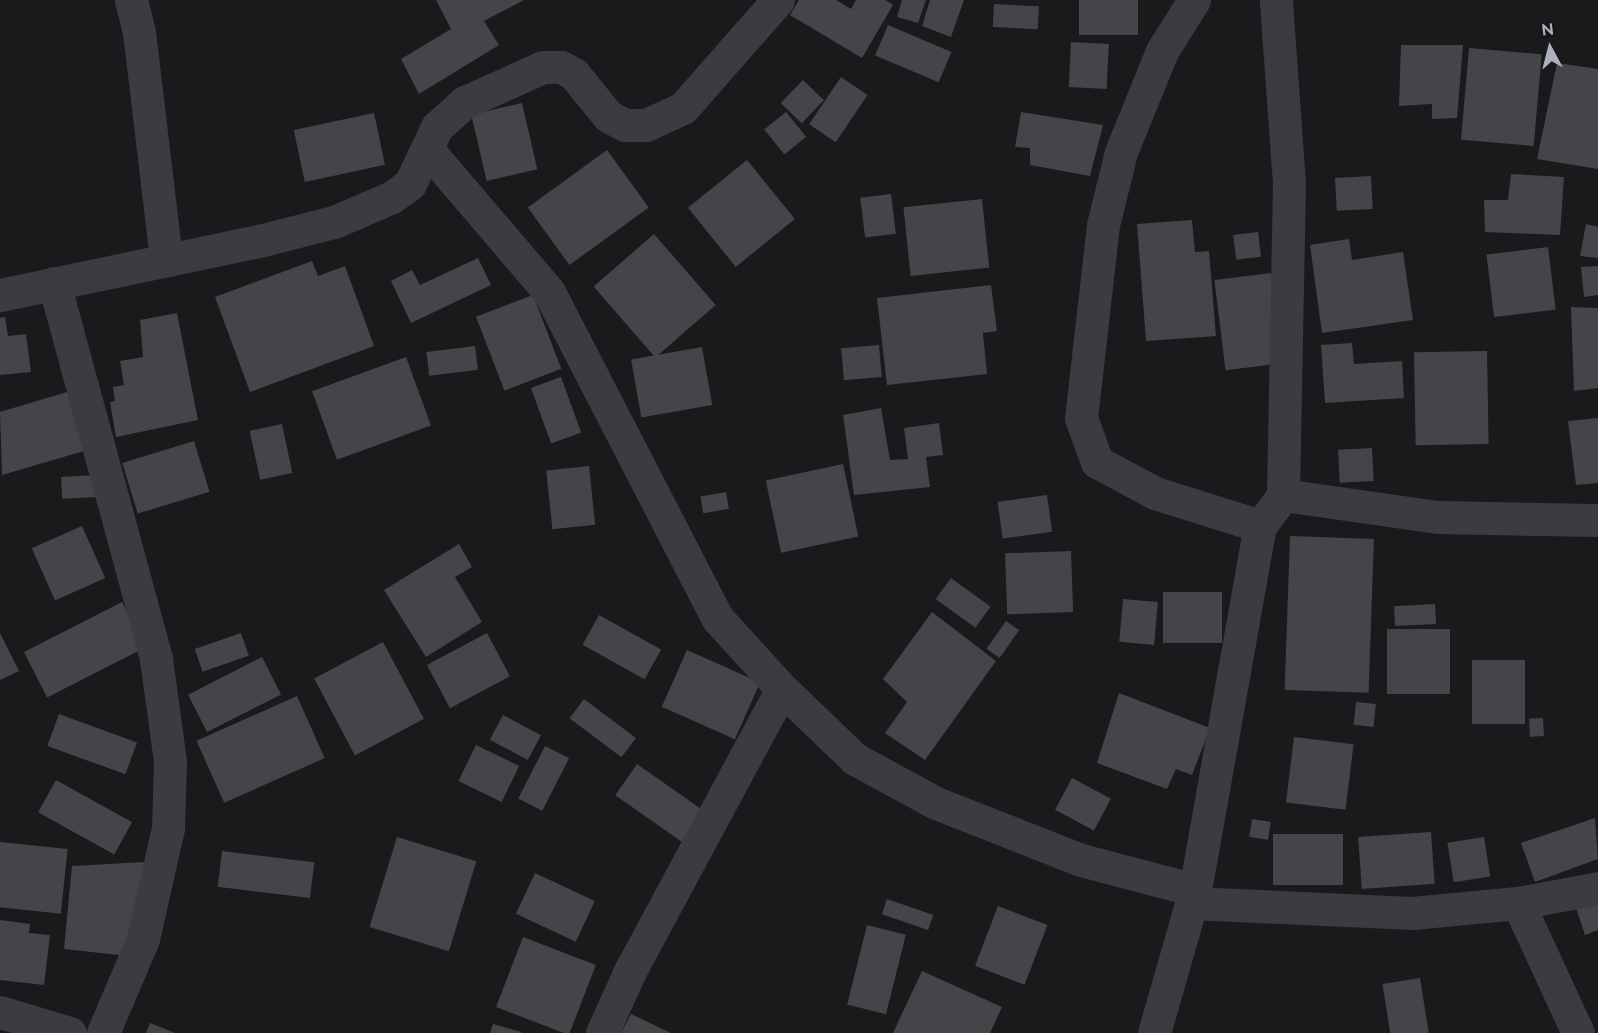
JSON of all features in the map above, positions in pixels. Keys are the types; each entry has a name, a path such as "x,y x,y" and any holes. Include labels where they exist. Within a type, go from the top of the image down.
{"street":[{"path":"131,0 140,32 166,260"},
{"path":"0,295 334,222 392,197 410,184 437,127 465,102 543,67 561,67 574,74 608,116 625,125 646,125 683,108 778,0"},
{"path":"1194,0 1162,51 1121,152 1103,225 1081,418 1097,462 1155,493 1260,526"},
{"path":"1154,1033 1194,896 1260,526 1283,495 1289,183 1276,0"},
{"path":"427,149 549,292 718,619 782,689 855,759 936,803 1081,860 1194,896 1412,913 1518,903 1598,888"},
{"path":"54,283 156,659 170,761 168,828 143,939 103,1033"},
{"path":"1283,495 1437,517 1598,519"},
{"path":"603,1033 630,971 782,689"},
{"path":"1518,903 1578,1033"},
{"path":"0,1012 70,1033"}],"building":[{"path":"436,0 524,0 484,21 499,45 419,94 401,59 451,29"},
{"path":"799,0 836,0 851,9 856,0 885,0 893,5 862,58 790,15"},
{"path":"902,0 926,0 918,23 897,17"},
{"path":"930,0 964,0 951,37 922,26"},
{"path":"1079,0 1138,0 1138,35 1079,35"},
{"path":"994,4 1039,6 1038,29 993,27"},
{"path":"888,25 952,52 939,82 875,55"},
{"path":"1071,42 1109,44 1107,89 1069,87"},
{"path":"1401,45 1463,45 1457,118 1432,119 1432,104 1399,106"},
{"path":"1469,48 1542,54 1534,146 1461,140"},
{"path":"1557,63 1598,69 1598,169 1537,159"},
{"path":"841,77 868,95 836,142 809,124"},
{"path":"803,80 824,100 802,123 781,103"},
{"path":"522,103 537,169 487,181 471,115"},
{"path":"786,112 806,137 784,154 764,130"},
{"path":"1021,112 1103,125 1090,176 1030,165 1030,148 1015,147"},
{"path":"374,113 385,165 305,182 294,130"},
{"path":"607,150 649,207 569,265 528,208"},
{"path":"747,160 795,219 736,267 688,208"},
{"path":"1511,174 1564,177 1560,235 1485,232 1484,200 1508,200"},
{"path":"1371,176 1373,209 1337,211 1335,178"},
{"path":"891,194 896,234 865,237 860,198"},
{"path":"982,199 989,268 911,276 903,207"},
{"path":"1192,220 1195,252 1209,251 1216,336 1146,341 1137,224"},
{"path":"1586,224 1598,227 1598,258 1580,256"},
{"path":"1258,232 1261,257 1236,260 1233,235"},
{"path":"654,234 716,305 655,357 594,286"},
{"path":"1349,239 1352,260 1403,252 1413,320 1322,333 1310,245"},
{"path":"1548,247 1556,310 1494,317 1486,255"},
{"path":"478,258 491,285 411,323 391,281 412,270 420,285"},
{"path":"312,261 318,276 345,266 374,346 250,392 215,297"},
{"path":"1598,266 1598,295 1584,297 1581,267"},
{"path":"1271,273 1282,363 1226,370 1214,280"},
{"path":"991,285 997,331 983,333 987,374 887,385 877,298"},
{"path":"533,295 561,369 504,391 476,317"},
{"path":"1571,307 1598,308 1598,388 1574,391"},
{"path":"177,313 198,420 116,437 110,402 115,401 113,387 124,385 120,361 143,357 140,320"},
{"path":"5,317 8,336 26,334 31,372 0,375 0,318"},
{"path":"1352,343 1354,364 1402,361 1404,398 1325,403 1321,345"},
{"path":"879,345 882,377 844,380 841,348"},
{"path":"475,346 478,370 429,376 426,352"},
{"path":"702,347 712,405 641,418 631,360"},
{"path":"1487,351 1489,444 1416,445 1414,352"},
{"path":"406,357 431,426 337,460 312,391"},
{"path":"561,377 581,432 551,443 531,388"},
{"path":"67,392 84,451 2,475 0,412"},
{"path":"881,408 890,460 908,459 904,428 939,423 943,455 926,457 930,487 854,495 843,415"},
{"path":"1598,418 1598,483 1576,485 1568,421"},
{"path":"282,424 292,473 260,480 250,431"},
{"path":"194,441 209,492 138,514 122,463"},
{"path":"1372,448 1374,481 1340,483 1338,450"},
{"path":"843,464 858,536 781,553 766,480"},
{"path":"589,466 595,525 552,529 546,470"},
{"path":"97,475 98,497 62,499 61,477"},
{"path":"726,492 729,509 703,513 700,497"},
{"path":"1047,495 1052,532 1003,539 997,502"},
{"path":"82,526 105,578 55,600 32,548"},
{"path":"1290,536 1374,539 1369,693 1285,690"},
{"path":"459,544 472,567 455,577 482,622 426,657 384,590"},
{"path":"1071,551 1073,612 1007,614 1005,553"},
{"path":"951,578 991,607 975,628 936,599"},
{"path":"1163,592 1222,592 1222,643 1163,643"},
{"path":"1123,599 1158,602 1154,645 1119,642"},
{"path":"122,602 145,647 47,697 24,652"},
{"path":"1435,604 1436,624 1395,626 1394,606"},
{"path":"932,612 996,661 925,760 885,733 907,702 883,679"},
{"path":"599,615 661,649 645,679 583,645"},
{"path":"1006,621 1019,630 1000,658 986,649"},
{"path":"1387,629 1450,629 1450,694 1387,694"},
{"path":"0,633 19,671 0,680"},
{"path":"241,633 249,656 202,672 195,649"},
{"path":"487,633 510,676 450,708 427,665"},
{"path":"383,642 424,719 355,755 314,679"},
{"path":"687,650 760,683 735,739 662,707"},
{"path":"262,657 281,694 207,732 188,695"},
{"path":"1472,660 1525,660 1525,724 1472,724"},
{"path":"1119,693 1210,728 1192,775 1176,769 1167,789 1097,763"},
{"path":"297,696 325,758 224,803 197,741"},
{"path":"584,699 636,738 621,757 570,718"},
{"path":"1356,702 1376,704 1373,727 1354,725"},
{"path":"59,714 137,742 125,774 47,746"},
{"path":"503,715 541,735 528,760 490,740"},
{"path":"1543,718 1544,736 1530,737 1529,719"},
{"path":"1294,737 1354,744 1346,810 1286,803"},
{"path":"476,745 519,766 502,802 458,781"},
{"path":"545,746 569,758 542,811 518,799"},
{"path":"637,764 708,814 686,845 615,795"},
{"path":"1072,778 1111,799 1094,830 1055,810"},
{"path":"56,780 132,822 114,855 38,812"},
{"path":"1595,818 1598,859 1535,882 1521,843"},
{"path":"1252,819 1271,822 1268,840 1249,837"},
{"path":"1431,832 1435,884 1362,889 1358,837"},
{"path":"1273,834 1343,834 1343,885 1273,885"},
{"path":"397,837 476,861 449,951 370,927"},
{"path":"1484,837 1490,877 1454,882 1447,843"},
{"path":"0,842 68,849 61,914 0,907"},
{"path":"222,851 314,862 310,898 218,887"},
{"path":"145,862 128,956 64,949 72,866"},
{"path":"535,873 595,901 576,942 516,914"},
{"path":"887,899 933,915 928,930 882,914"},
{"path":"1598,901 1598,930 1585,935 1576,908"},
{"path":"998,906 1047,925 1025,985 975,966"},
{"path":"0,920 30,924 29,933 50,935 44,985 0,980"},
{"path":"867,925 906,935 886,1014 847,1005"},
{"path":"523,937 596,965 570,1033 564,1033 496,1007"},
{"path":"922,971 1002,1007 990,1033 893,1033"},
{"path":"1420,978 1429,1033 1390,1033 1382,984"},
{"path":"631,1014 671,1033 621,1033"},
{"path":"150,1023 175,1033 146,1033"},
{"path":"493,1024 521,1032 521,1033 490,1033"}]}
